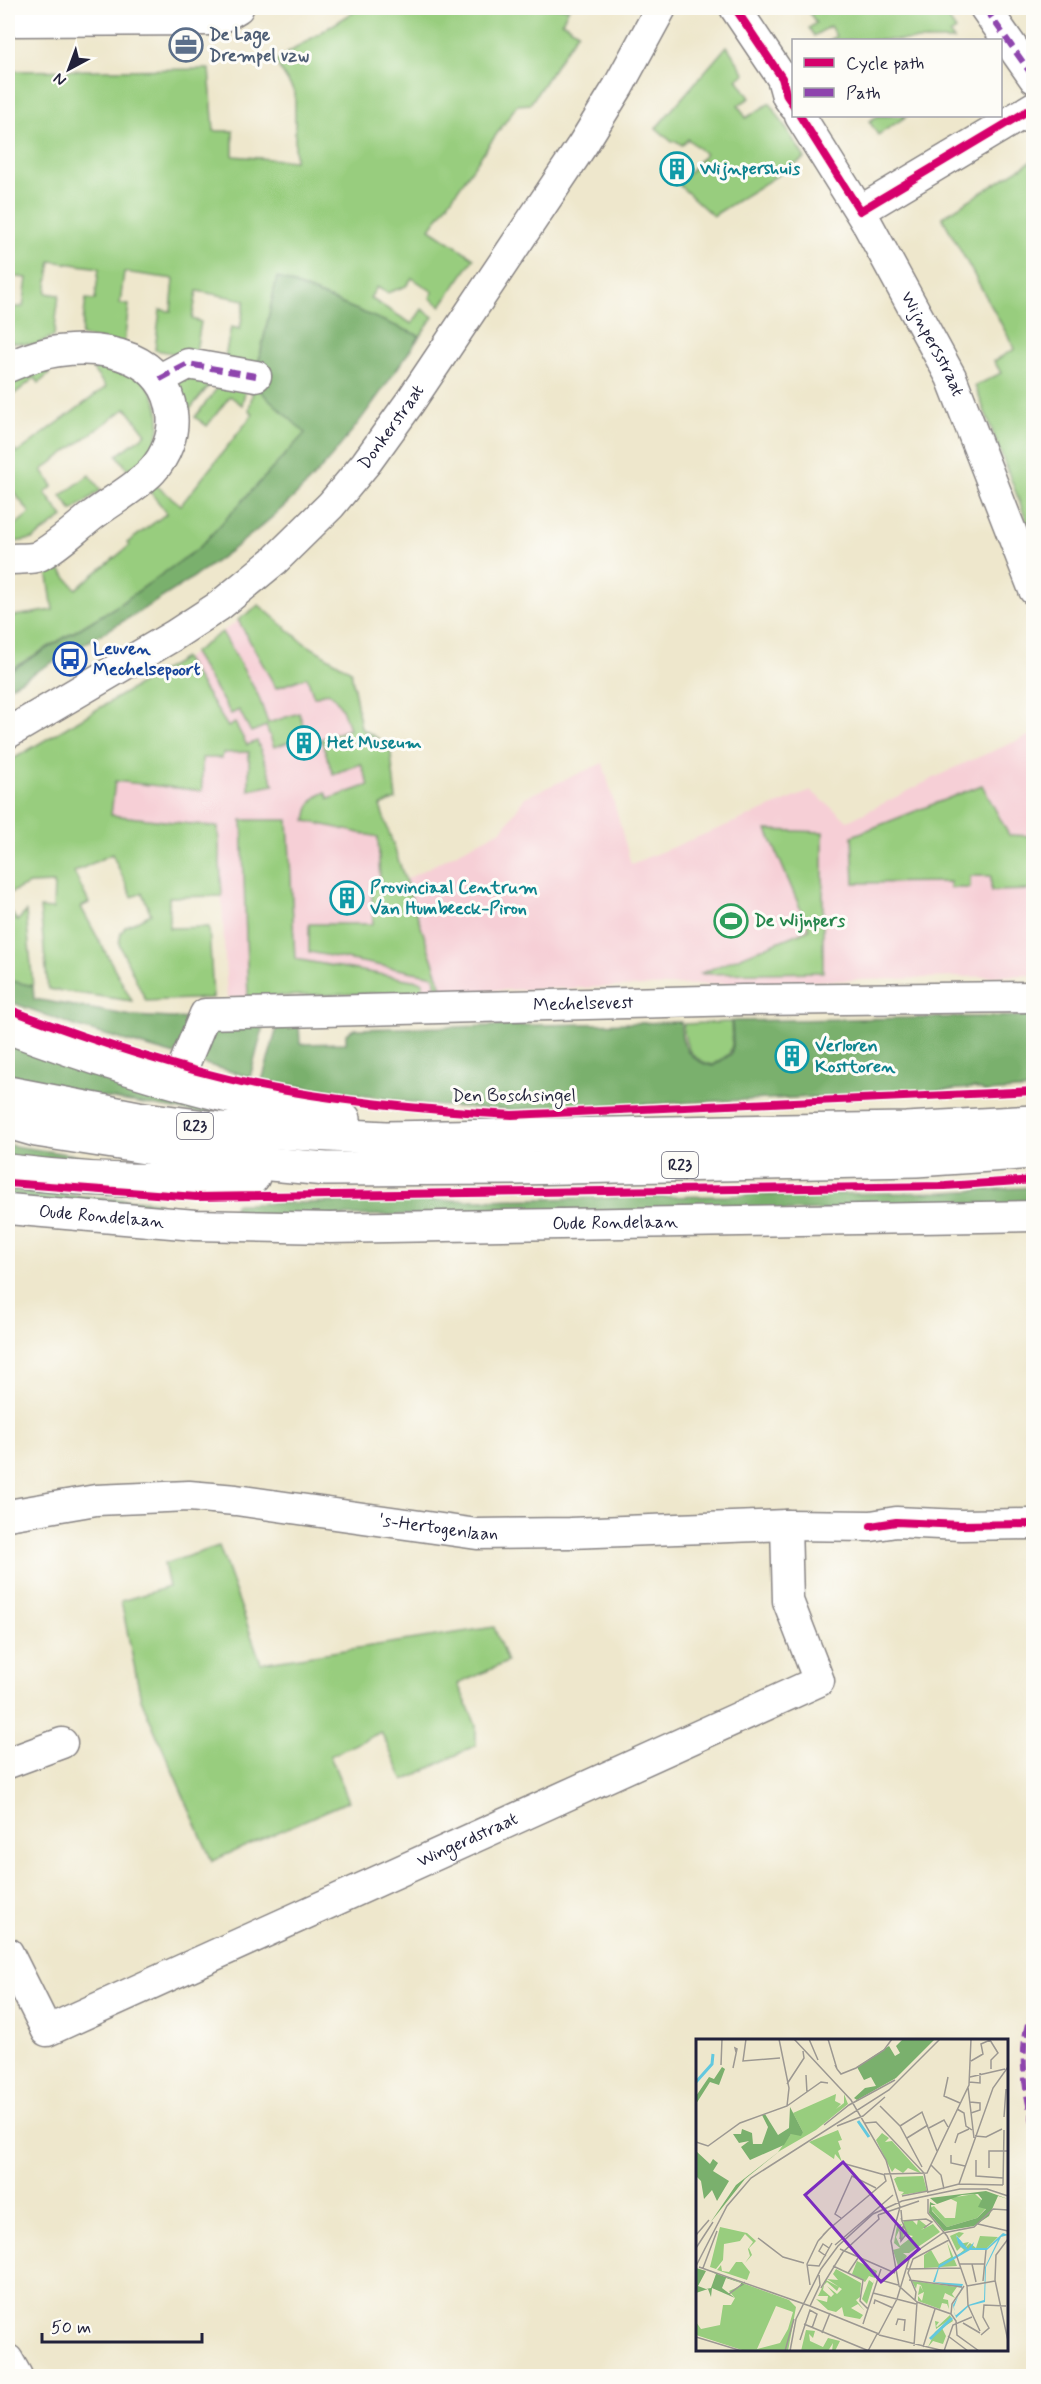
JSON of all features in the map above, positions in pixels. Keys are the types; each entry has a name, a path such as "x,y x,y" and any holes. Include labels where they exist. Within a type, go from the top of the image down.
{"main road":[{"path":"8,1027 60,1047 177,1082 246,1100 360,1122 386,1138"},
{"name":"R23","path":"8,1093 138,1118 220,1129 386,1138 906,1129 1034,1122"},
{"name":"R23","path":"8,1122 36,1130 235,1161 326,1169 516,1168 904,1160 1034,1152"},
{"path":"8,1171 50,1176 195,1182 326,1169"}],"street":[{"path":"8,21 218,20 238,8"},
{"name":"Donkerstraat","path":"8,733 173,636 219,606 274,561 331,505 366,463 410,402 583,144 618,87 661,8"},
{"path":"735,8 782,78 787,96 792,103"},
{"path":"985,8 1034,78"},
{"path":"860,211 1034,106"},
{"name":"Wijnpersstraat","path":"801,117 860,211 951,377 1034,590"},
{"path":"8,367 47,353 81,349 136,359 160,379 170,398 174,426 165,451 152,471 37,557 8,559"},
{"path":"160,379 188,364 256,376"},
{"name":"Mechelsevest","path":"177,1082 205,1014 743,1000 1034,997"},
{"path":"195,1182 195,1225"},
{"name":"Oude Rondelaan","path":"8,1209 195,1225 330,1228 1034,1216"},
{"name":"'s-Hertogenlaan","path":"8,1515 96,1500 189,1496 236,1500 477,1534 581,1533 786,1525 871,1526 896,1522 961,1525 1034,1524"},
{"name":"Wingerdstraat","path":"8,1953 47,2031 819,1681 788,1601 786,1525"},
{"path":"8,1763 62,1743"},
{"path":"8,2360 17,2376"}],"shaded area":[{"path":"259,605 304,643 351,671 361,728 390,746 396,799 380,806 405,880 503,829 525,797 603,763 631,864 811,791 848,821 960,765 1033,734 1033,975 227,998 218,828 111,816 69,726 188,657"}],"green space":[{"path":"360,8 569,8 562,22 578,32 530,104 517,105 430,229 474,258 441,306 430,298 433,292 412,278 406,286 387,293 377,287 370,298 412,324 422,309 433,317 420,336 277,277 257,369 224,362 231,327 240,329 245,300 197,291 192,319 201,322 195,357 155,350 160,310 171,311 174,279 124,272 120,304 129,305 124,344 81,336 86,299 95,300 99,268 51,261 46,293 59,295 54,336 35,345 10,342 14,307 23,307 27,278 8,276 8,71 209,69 214,131 233,131 233,156 295,161 295,93 275,61"},
{"path":"816,8 941,8 956,30 950,34 953,39 832,39 836,36 830,26 814,36 809,28 816,23 809,12"},
{"path":"727,46 745,74 737,79 750,98 738,105 746,118 770,103 805,158 713,216 679,185 705,154 688,139 682,145 676,141 672,142 656,128"},
{"path":"876,117 905,117 878,135 869,121"},
{"path":"1033,160 1033,537 975,386 1001,373 994,361 1015,349 942,217"},
{"path":"277,277 420,336 338,449 274,516 239,544 165,596 8,688 8,672 117,606 199,548 305,433 254,385"},
{"path":"48,364 49,374 39,383 35,378 8,399 8,378"},
{"path":"104,364 135,374 151,391 159,413 157,437 153,448 145,459 128,470 117,455 146,434 126,408 42,470 53,486 45,493 63,517 33,539 8,543 8,531 30,513 13,491 8,495 8,441 17,453 106,387 93,370"},
{"path":"217,376 186,414 176,380"},
{"path":"224,379 247,383 242,405 230,396 207,426 195,417"},
{"path":"254,385 306,433 199,548 117,606 8,671 8,617 53,610 46,563 51,559 76,589 129,546 127,543 167,513 148,489 154,484 181,505 253,414 249,410"},
{"path":"89,475 101,490 72,511 61,496"},
{"path":"259,605 304,643 351,671 361,728 390,746 396,799 380,806 443,991 436,992 434,976 309,952 309,924 373,924 371,882 380,882 378,837 306,821 311,803 321,794 326,792 329,799 369,785 361,764 333,774 321,739 349,729 336,700 328,692 314,697 307,677 276,688 238,620"},
{"path":"222,632 258,695 268,723 299,713 307,736 274,747 266,726 251,732 239,710 231,714 193,653"},
{"path":"184,658 228,727 235,723 247,745 257,741 274,785 249,790 249,752 223,753 222,758 202,758 202,791 115,781 111,815 218,827 222,896 169,897 169,928 209,927 213,998 146,1001 119,944 125,927 151,914 142,893 132,897 112,854 74,872 89,903 81,907 132,1001 48,989 40,908 53,909 54,883 29,884 8,894 8,762"},
{"path":"982,785 1009,835 1033,836 1033,890 991,891 991,876 970,876 970,888 950,888 950,882 854,883 852,836"},
{"path":"242,820 288,820 295,959 423,982 423,992 248,997"},
{"path":"767,830 823,832 823,972 699,974 809,929"},
{"path":"8,907 17,921 26,912 33,986 8,980"},
{"path":"8,980 33,986 34,999 132,1016 191,1019 175,1055 78,1027 8,1001"},
{"path":"1033,1016 1033,1089 986,1092 974,1088 909,1093 512,1110 429,1105 262,1081 278,1024 299,1024 300,1044 346,1043 346,1034 354,1029 681,1022 682,1038 688,1051 698,1061 713,1066 731,1054 732,1021"},
{"path":"731,1022 732,1045 729,1054 713,1065 693,1055 685,1039 683,1024"},
{"path":"264,1024 250,1077 198,1062 207,1029"},
{"path":"8,1037 231,1102 230,1118 8,1082"},
{"path":"8,1145 161,1168 8,1158"},
{"path":"1034,1187 1033,1208 233,1217 235,1204 946,1192"},
{"path":"8,1190 159,1202 159,1210 8,1199"},
{"path":"219,1546 261,1663 494,1627 507,1662 458,1684 476,1725 476,1745 404,1781 381,1732 330,1756 349,1801 212,1861 141,1699 121,1601 169,1587 164,1564"}],"marked path":[{"path":"985,8 1034,78"},
{"path":"160,379 188,364 256,376"},
{"path":"1034,2007 1025,2036 1024,2051 1027,2097 1034,2126"}],"cycle path":[{"path":"735,8 782,78 787,96 792,103"},
{"path":"801,117 860,211 1034,107"},
{"name":"Den Boschsingel","path":"8,1009 130,1051 224,1078 318,1096 447,1111 512,1115 1034,1091"},
{"path":"8,1183 196,1197 945,1186 1034,1180"},
{"path":"871,1526 896,1522 961,1525 1034,1524"}],"place":[{"name":"De Lage Drempel vzw","path":"186,45"},
{"name":"Wijnpershuis","path":"677,169"},
{"name":"Leuven Mechelsepoort","path":"70,659"},
{"name":"Het Museum","path":"304,743"},
{"name":"Provinciaal Centrum Van Humbeeck-Piron","path":"347,898"},
{"name":"De Wijnpers","path":"731,921"},
{"name":"Verloren Kosttoren","path":"792,1056"}]}
